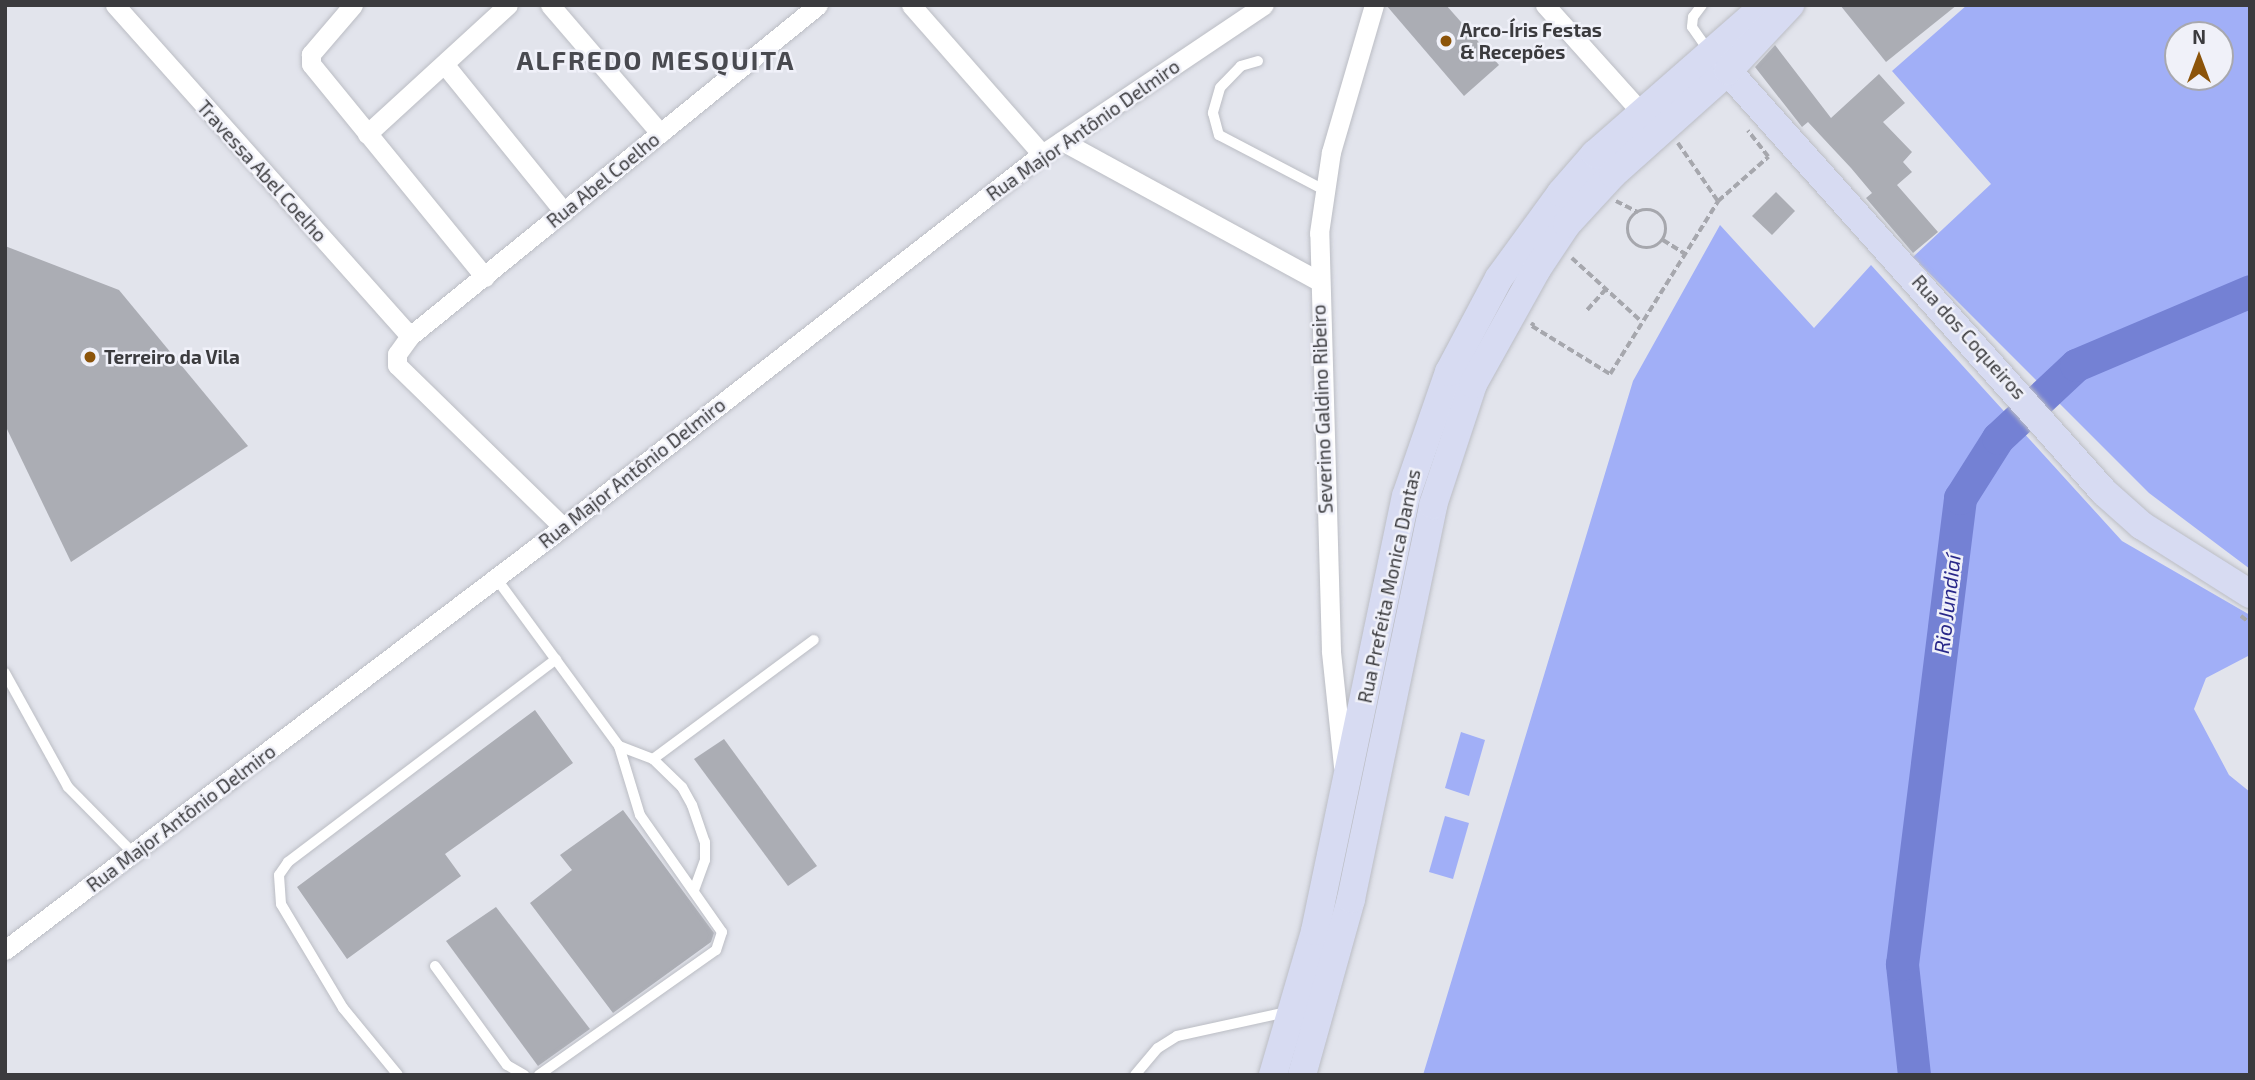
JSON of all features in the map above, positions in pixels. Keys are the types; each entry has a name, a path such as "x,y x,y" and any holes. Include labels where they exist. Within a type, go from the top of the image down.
{"main road":[{"name":"Rua Prefeita Monica Dantas","path":"1273,1075 1359,796 1433,505 1473,384 1567,225 1720,62 1765,5"},
{"name":"Rua Prefeita Monica Dantas","path":"1720,62 1790,5"},
{"name":"Rua dos Coqueiros","path":"1720,62 2115,503 2250,594"},
{"name":"Rua Prefeita Monica Dantas","path":"1302,1075 1351,899 1359,796"}],"street":[{"name":"Travessa Abel Coelho","path":"115,5 410,336"},
{"path":"353,5 311,54 311,64 485,277"},
{"path":"367,134 508,5"},
{"path":"550,5 660,134"},
{"name":"Rua Abel Coelho","path":"563,527 395,361 410,336 818,5"},
{"path":"911,5 1042,154"},
{"name":"Rua Major Antônio Delmiro","path":"5,950 134,855 563,527 1042,154 1264,5"},
{"name":"Severino Galdino Ribeiro","path":"1359,796 1331,651 1317,280 1324,190 1374,5"},
{"path":"1545,5 1656,132"},
{"path":"445,65 565,212"},
{"path":"1062,141 1317,280"}],"lane":[{"path":"1702,5 1693,17 1692,27 1720,62"},
{"path":"1258,61 1241,66 1220,88 1213,113 1219,135 1324,190"},
{"path":"496,578 619,746 640,815 721,927 716,950 539,1075"},
{"path":"653,759 814,640"},
{"path":"398,1075 343,1008 281,904 279,876 288,862 556,659"},
{"path":"5,673 68,787 134,855"},
{"path":"619,746 653,759 682,787 700,822 705,860 694,891"},
{"path":"435,967 506,1065 524,1075"},
{"path":"1135,1075 1158,1048 1177,1036 1295,1010"}],"path":[{"path":"1539,315 1532,327 1610,374 1640,320 1718,201 1768,157 1745,128"},
{"path":"1656,132 1674,139 1718,201"},
{"path":"1607,210 1623,192"},
{"path":"1615,200 1638,212"},
{"path":"1650,210 1662,216 1667,228 1663,240 1647,249 1630,240 1629,221 1638,212 1650,210"},
{"path":"1663,240 1685,254"},
{"path":"1564,268 1578,247"},
{"path":"1570,257 1640,320"},
{"path":"1587,310 1606,289"}],"shaded area":[{"path":"1967,5 2250,5 2250,569 2149,493 1913,257 1991,184 1892,71"},
{"path":"1720,225 1814,328 1871,265 2122,541 2250,615 2250,655 2206,678 2194,709 2229,775 2250,792 2250,1075 1423,1075 1633,381"},
{"path":"1461,732 1485,740 1469,796 1445,788"},
{"path":"1445,816 1469,823 1453,879 1429,872"}],"building":[{"path":"1386,5 1446,5 1499,65 1464,96"},
{"path":"1840,5 1957,5 1886,62"},
{"path":"1775,45 1831,118 1879,74 1905,103 1883,122 1912,152 1903,162 1912,172 1897,185 1938,232 1913,253 1866,198 1872,193 1851,168 1808,122 1802,127 1755,67"},
{"path":"1776,192 1795,211 1772,235 1752,216"},
{"name":"Terreiro da Vila","path":"5,246 119,290 248,446 71,562 5,425"},
{"path":"535,710 573,763 445,854 461,876 347,959 297,887"},
{"path":"724,739 817,866 788,886 694,759"},
{"path":"623,810 714,933 711,942 613,1013 530,903 572,870 560,855"},
{"path":"496,907 590,1029 538,1066 446,941"}],"waterway":[{"name":"Rio Jundiaí","path":"1914,1075 1902,964 1960,498 1998,438 2076,365 2250,291"}],"place":[{"name":"Arco-Íris Festas & Recepões","path":"1446,41"},
{"name":"Terreiro da Vila","path":"90,357"}],"district":[{"name":"ALFREDO MESQUITA","path":"656,60"}]}
